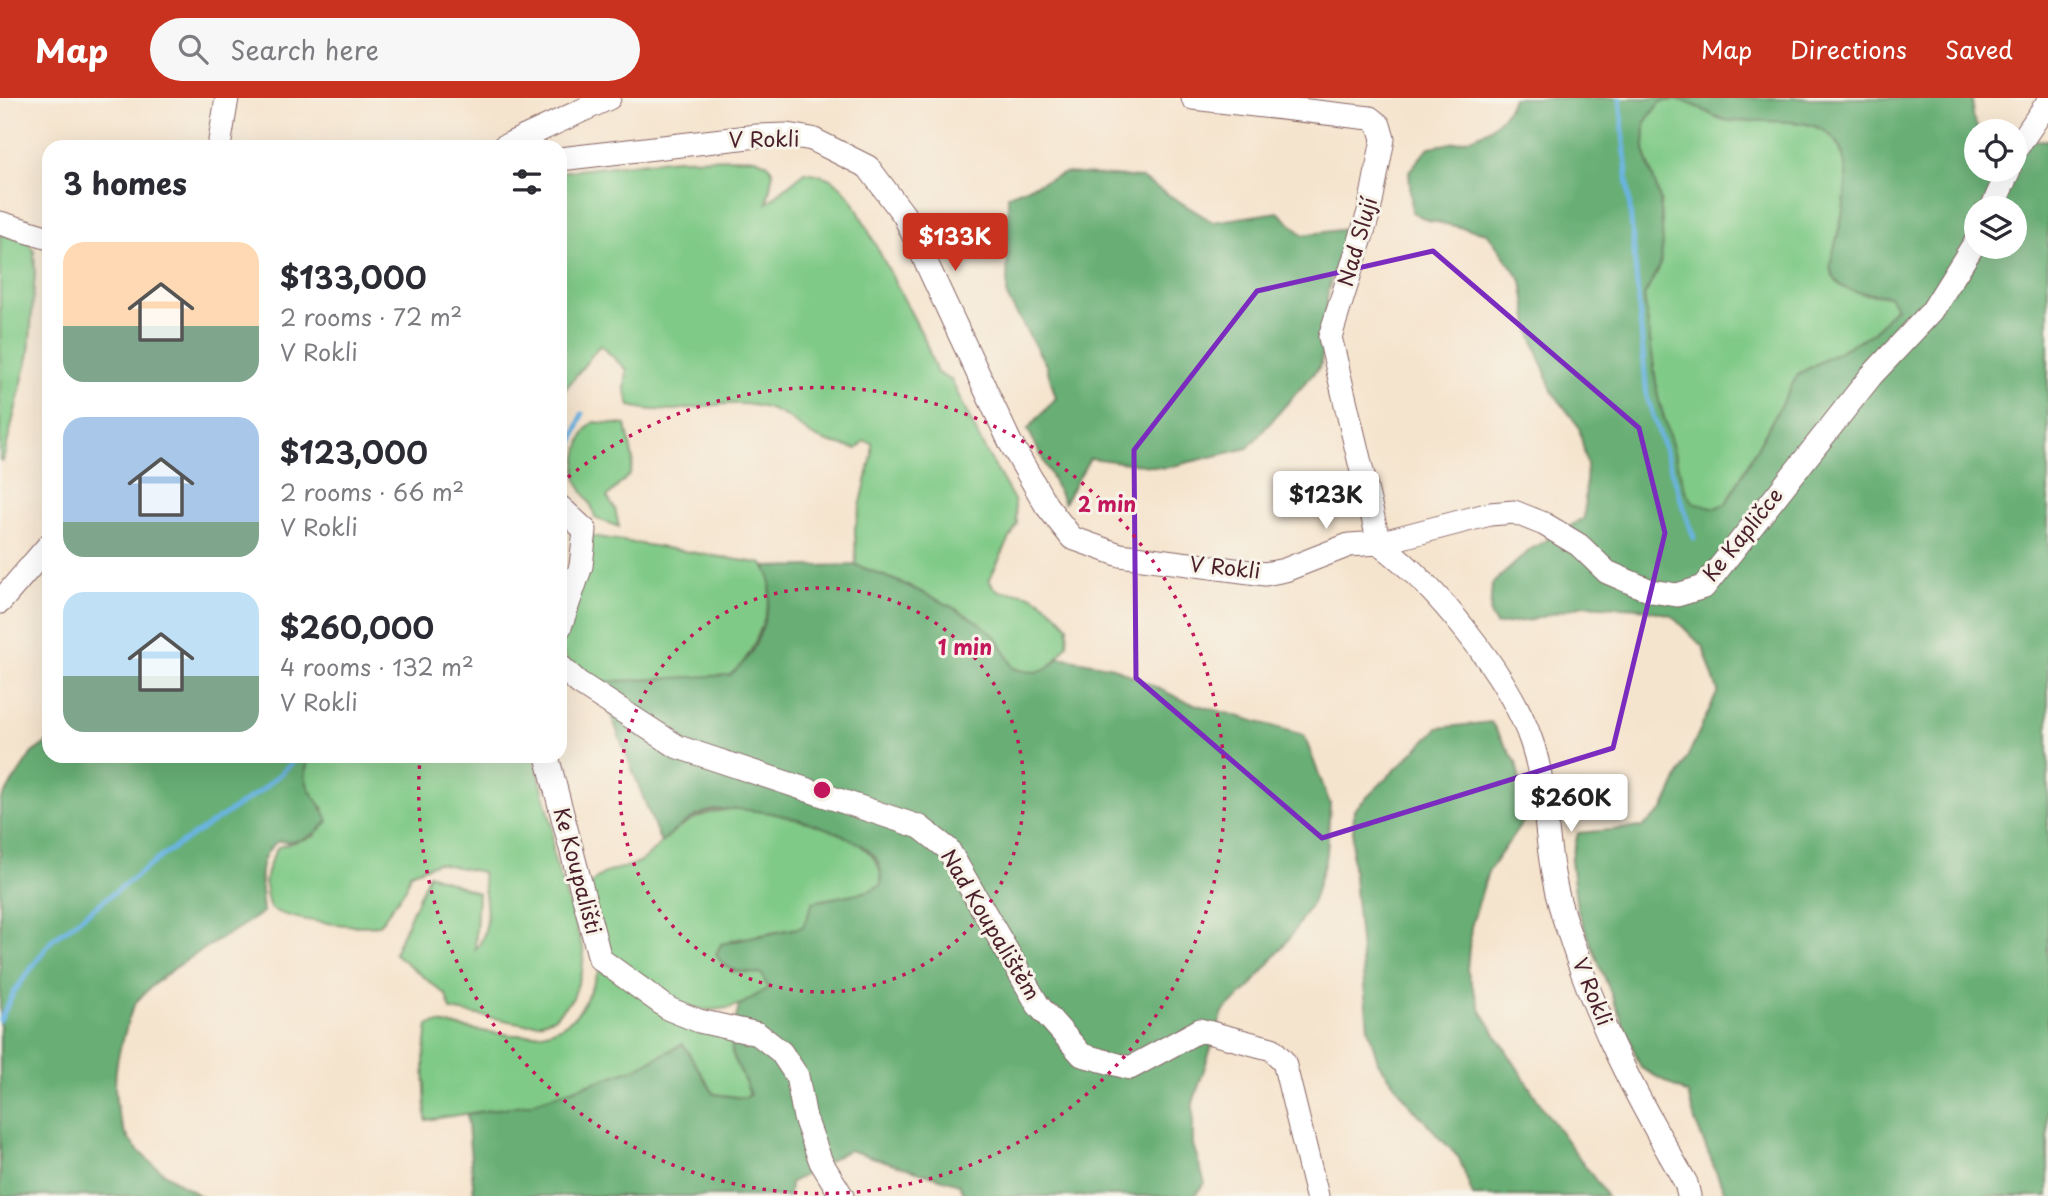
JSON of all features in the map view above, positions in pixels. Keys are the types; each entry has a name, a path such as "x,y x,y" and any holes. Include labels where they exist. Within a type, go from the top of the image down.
{"street":[{"path":"220,140 227,98"},
{"path":"518,140 609,98"},
{"name":"Nad Slují","path":"1193,98 1370,118 1379,125 1383,139 1369,212 1330,337 1379,543"},
{"path":"2027,133 2048,102"},
{"name":"V Rokli","path":"567,158 757,136 787,135 812,139 868,167 904,215 1010,442 1046,505 1072,538 1120,555 1265,574 1284,570 1349,545 1379,543 1410,566 1463,630 1509,692 1531,742 1547,807 1555,884 1577,957 1631,1087 1686,1184 1689,1196"},
{"path":"0,223 42,236"},
{"name":"Ke Kapličce","path":"1379,543 1490,514 1514,512 1544,524 1579,545 1608,572 1651,591 1677,595 1704,587 1871,376 1932,311 1965,259"},
{"path":"567,513 585,530 581,566 567,607"},
{"path":"0,602 42,553"},
{"name":"Nad Koupalištěm","path":"567,672 579,683 678,747 920,827 948,849 1038,1005 1082,1055 1130,1068 1200,1030 1272,1049 1283,1062 1317,1196"},
{"name":"Ke Koupališti","path":"549,763 600,958 669,1009 699,1021 758,1034 780,1052 797,1076 805,1118 821,1162 842,1196"}],"highlighted area":[{"path":"1433,251 1639,428 1665,533 1613,748 1322,838 1136,678 1134,450 1257,291"}],"green space":[{"path":"1513,98 1973,98 1973,119 1964,119 1964,182 2027,182 2027,141 2048,140 2048,1196 1726,1196 1695,1121 1688,1094 1641,1068 1577,909 1571,861 1578,833 1642,827 1663,810 1718,691 1703,647 1671,615 1639,608 1583,605 1531,620 1496,625 1490,614 1492,584 1531,549 1584,518 1587,465 1579,427 1552,391 1530,331 1522,281 1487,233 1427,220 1412,212 1409,171 1429,147 1468,139 1490,129 1499,121","holes":["1684,101 1724,120 1798,122 1827,132 1839,146 1845,163 1846,184 1840,227 1830,265 1833,275 1844,288 1889,296 1896,307 1873,333 1798,374 1726,504 1714,508 1694,503 1685,490 1658,397 1644,296 1660,266 1663,243 1660,199 1644,150 1645,122 1660,102"]},
{"path":"1677,100 1724,120 1797,122 1826,132 1839,146 1845,163 1846,184 1840,227 1830,265 1862,294 1889,296 1896,307 1873,333 1798,374 1726,504 1714,508 1693,503 1685,490 1658,397 1644,296 1660,266 1662,219 1660,199 1644,150 1645,122 1660,102"},
{"path":"755,158 767,163 773,172 767,203 805,172 833,180 853,201 924,338 937,373 951,380 983,446 1014,500 1017,524 989,580 1000,591 1023,593 1036,598 1068,626 1067,644 1049,670 1031,673 1013,668 997,638 910,586 856,565 855,528 872,456 872,443 864,441 857,449 826,442 780,414 758,406 726,404 664,410 630,406 625,389 627,370 600,345 567,387 567,171 676,159"},
{"path":"1066,173 1141,178 1213,222 1278,212 1303,235 1354,228 1333,273 1328,291 1321,365 1248,448 1165,468 1090,458 1064,503 1028,429 1056,398 1046,365 1007,297 1008,195"},
{"path":"0,234 26,241 34,250 35,274 29,353 3,461 0,460"},
{"path":"594,422 626,425 633,460 630,474 607,497 615,509 619,527 595,518 576,476 581,441"},
{"path":"592,536 763,564 770,573 770,596 761,627 747,657 730,675 627,683 592,680 584,677 567,660 567,615"},
{"path":"856,565 931,597 971,618 997,639 1013,668 1039,671 1060,657 1113,667 1187,702 1304,735 1330,804 1327,854 1313,901 1289,939 1249,988 1223,1012 1193,1103 1193,1145 1205,1183 1194,1196 965,1196 959,1184 849,1150 790,1183 789,1196 474,1196 467,1114 529,1104 637,1068 683,1044 714,1094 744,1098 750,1095 733,1055 733,1035 739,1006 768,988 762,974 735,970 725,965 716,954 721,944 803,927 813,902 869,891 881,885 878,862 860,844 819,826 771,813 727,809 710,811 684,824 661,843 598,682 730,675 750,654 768,609 770,585 765,567"},
{"path":"1491,722 1516,762 1527,816 1488,872 1471,927 1467,970 1481,1011 1543,1108 1607,1196 1473,1196 1459,1158 1411,1106 1378,1062 1368,1027 1352,856 1354,810 1438,728"},
{"path":"42,746 42,763 307,763 307,784 328,821 306,838 278,841 270,848 262,864 261,873 263,912 180,964 150,988 132,1009 120,1049 115,1091 125,1131 132,1143 154,1165 200,1196 0,1196 0,801 32,753"},
{"path":"536,763 552,825 553,855 584,952 582,972 573,998 554,1018 525,1024 451,1010 446,995 394,953 429,874 478,893 475,950 485,933 486,923 482,872 437,863 410,873 406,888 379,925 323,922 292,917 270,908 265,884 268,869 278,847 315,836 324,808 313,797 307,785 307,764"},
{"path":"743,807 806,821 851,839 868,851 879,867 881,885 869,891 813,902 803,927 732,940 731,971 762,973 768,988 748,1001 732,1007 716,1010 695,1008 649,986 609,953 596,930 588,889 601,875 644,859 689,821 706,814"},
{"path":"600,969 733,1032 736,1058 750,1095 744,1098 714,1094 682,1044 637,1068 529,1104 426,1120 424,1059 428,1025 438,1023 508,1035 544,1033 560,1027 574,1017"}],"waterway":[{"path":"1620,98 1647,397 1694,538"},
{"path":"567,460 582,414"},
{"path":"0,1020 14,992 52,940 166,853 262,790 292,763"}]}
